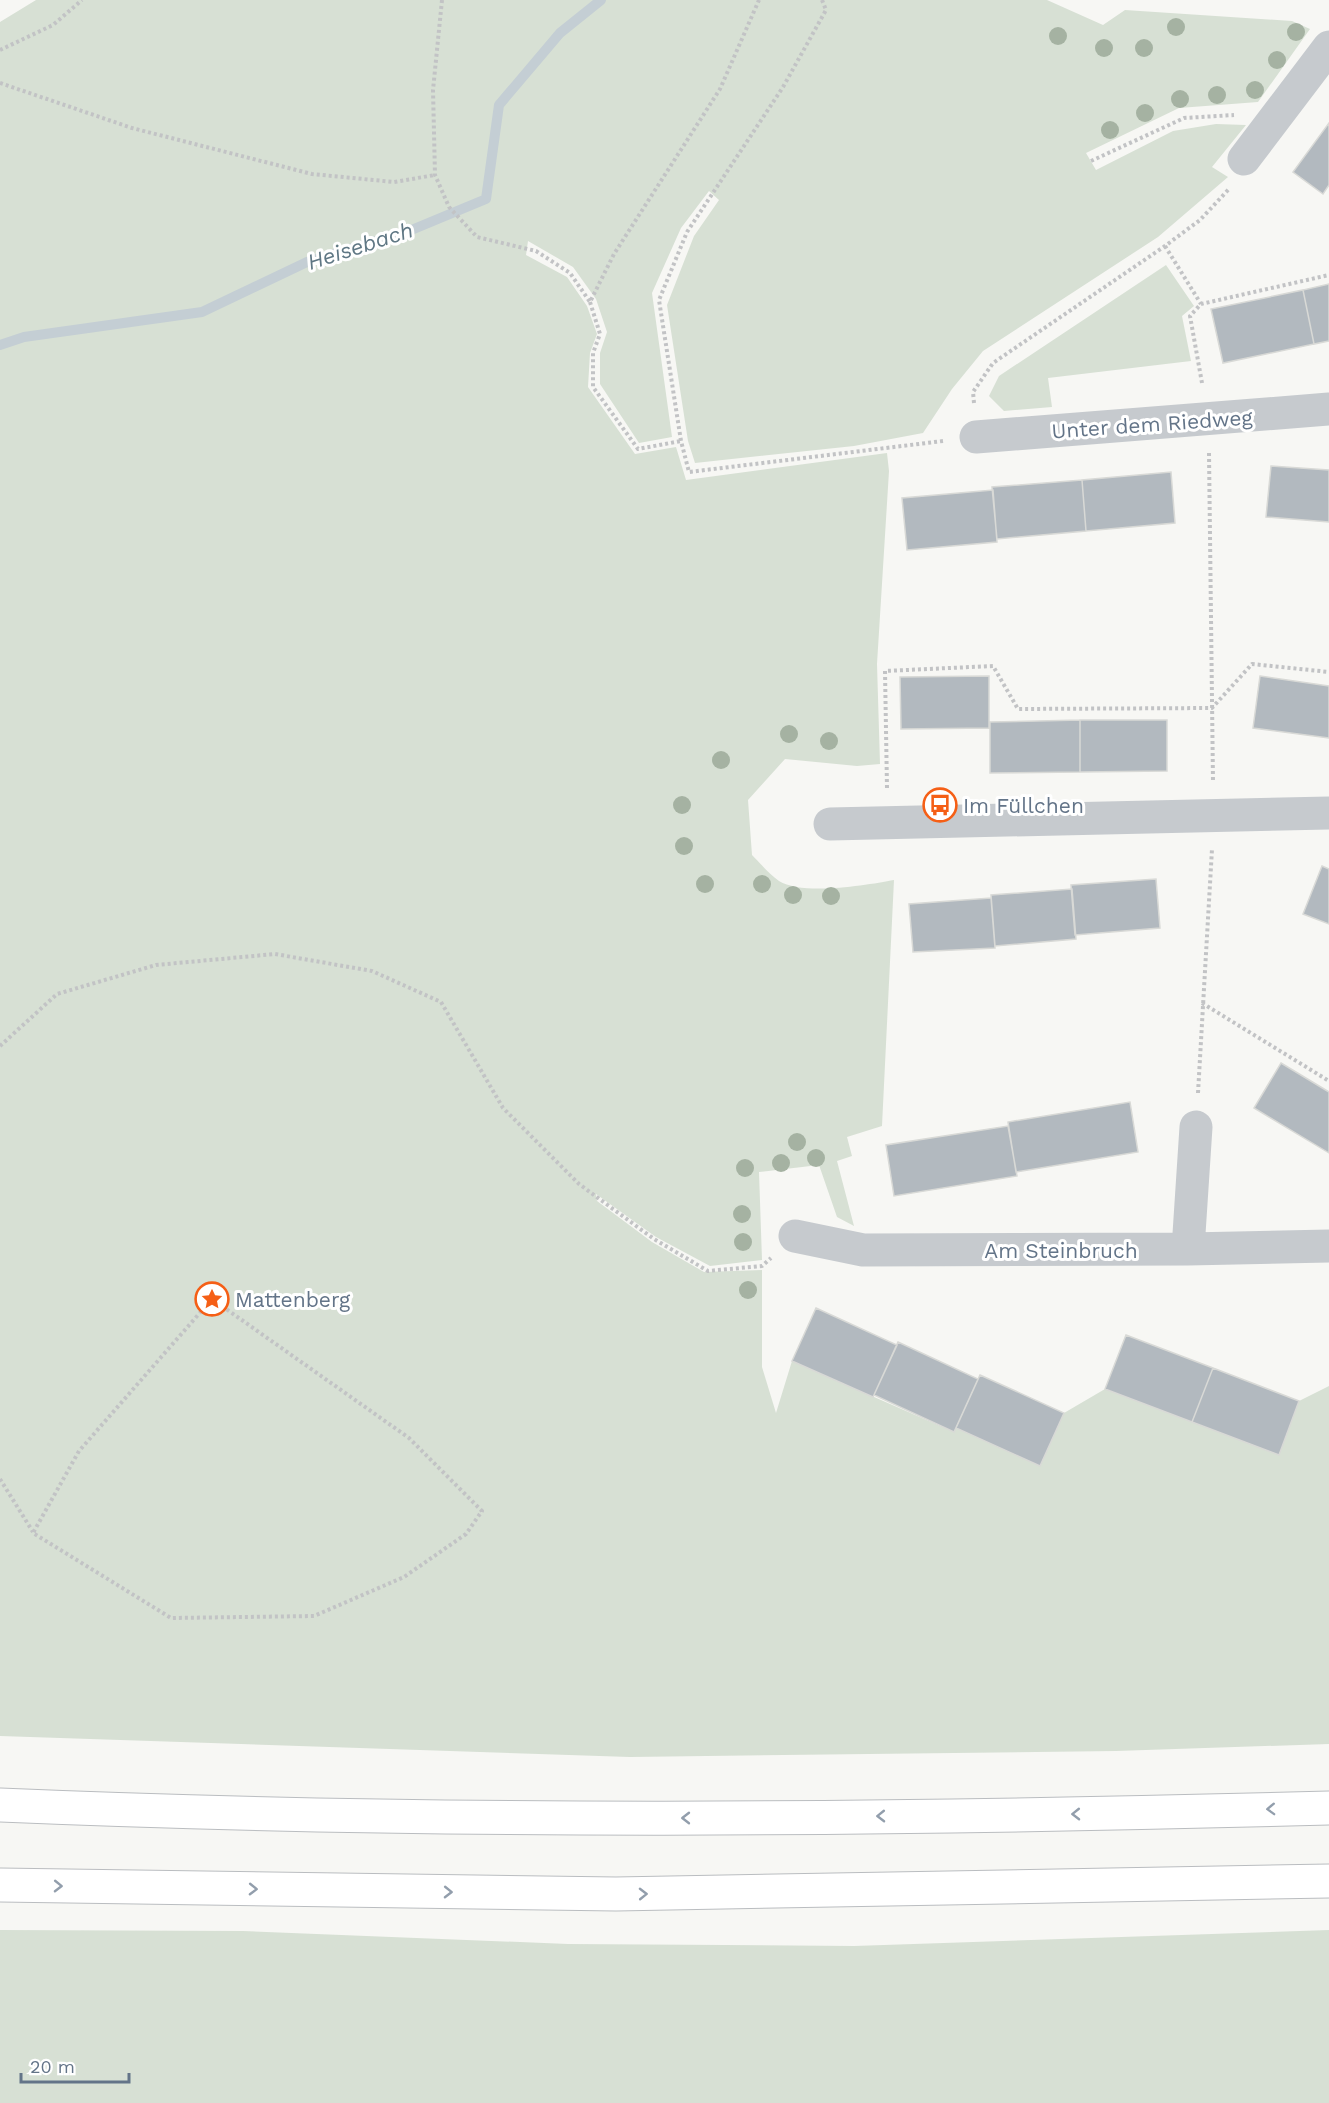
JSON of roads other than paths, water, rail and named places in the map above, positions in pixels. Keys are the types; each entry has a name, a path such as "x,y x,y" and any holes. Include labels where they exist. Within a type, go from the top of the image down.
{"highway":[{"path":"0,1805 200,1814 507,1820 1114,1814 1329,1808"},
{"path":"0,1885 616,1894 1329,1881"}],"street":[{"path":"1244,159 1329,46"},
{"name":"Unter dem Riedweg","path":"976,437 1329,409"},
{"path":"830,824 1329,813"},
{"path":"1188,1250 1196,1127"},
{"name":"Am Steinbruch","path":"795,1236 863,1250 1188,1250 1329,1246"}],"waterway":[{"name":"Heisebach","path":"0,345 24,337 202,312 307,262 409,231 486,199 499,105 560,33 601,0"}],"place":[{"name":"Im Füllchen","path":"940,805"},
{"name":"Mattenberg","path":"212,1299"}]}
